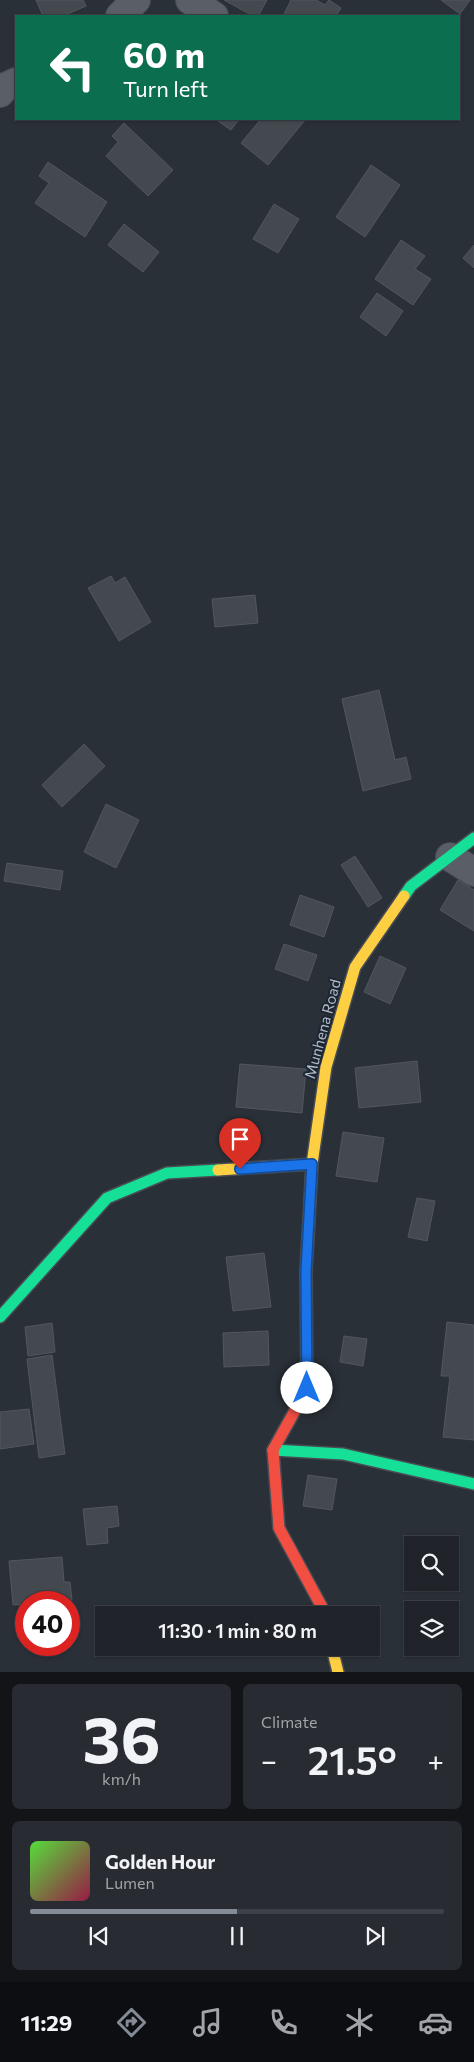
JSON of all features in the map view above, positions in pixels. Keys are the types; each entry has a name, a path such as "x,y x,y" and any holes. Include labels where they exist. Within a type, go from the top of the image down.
{"street":[{"path":"121,15 136,0"},
{"path":"190,0 212,15"},
{"path":"0,93 5,87 15,82"},
{"name":"Munhena Road","path":"273,1450 307,1388 306,1271 312,1164 326,1067 355,967 411,886 474,838"},
{"path":"450,858 474,872"},
{"path":"0,1317 107,1198 167,1173 312,1164"},
{"path":"320,1606 279,1528 273,1450 343,1454 474,1484"},
{"path":"334,1656 338,1672"}],"building":[{"path":"36,0 83,0 86,6 65,15 43,15"},
{"path":"224,0 267,0 259,15 251,15"},
{"path":"291,0 316,0 325,5 329,0 341,8 337,15 284,15"},
{"path":"441,0 470,0 460,14"},
{"path":"216,120 238,120 231,130"},
{"path":"260,120 305,120 268,165 241,143"},
{"path":"124,123 173,170 148,196 106,156 118,142 112,136"},
{"path":"48,162 107,202 85,237 35,203 49,183 39,176"},
{"path":"371,165 400,185 365,237 336,217"},
{"path":"274,204 299,219 278,253 253,239"},
{"path":"124,224 159,252 143,272 108,245"},
{"path":"401,240 425,256 415,269 431,279 413,305 375,279"},
{"path":"474,245 474,268 463,258"},
{"path":"377,293 403,311 386,336 360,317"},
{"path":"111,576 115,583 125,577 151,622 119,641 88,588"},
{"path":"255,595 258,623 215,627 212,599"},
{"path":"379,690 395,760 406,757 411,779 363,791 342,699"},
{"path":"84,744 105,766 62,807 42,785"},
{"path":"106,804 139,820 116,868 84,852"},
{"path":"355,856 382,898 368,907 341,865"},
{"path":"7,863 63,871 60,890 4,881"},
{"path":"458,880 474,890 474,931 440,910"},
{"path":"300,895 334,907 324,937 290,925"},
{"path":"284,944 317,955 308,981 275,969"},
{"path":"380,956 406,968 390,1004 364,992"},
{"path":"417,1061 421,1102 359,1108 355,1068"},
{"path":"240,1064 306,1069 302,1113 236,1107"},
{"path":"343,1132 384,1138 377,1182 336,1176"},
{"path":"417,1198 435,1201 427,1241 408,1237"},
{"path":"264,1253 271,1307 233,1311 226,1257"},
{"path":"447,1322 474,1325 474,1440 443,1437 450,1376 441,1376"},
{"path":"52,1323 55,1352 28,1356 25,1327"},
{"path":"268,1331 269,1365 224,1367 223,1333"},
{"path":"344,1336 367,1339 363,1366 340,1362"},
{"path":"52,1355 65,1454 39,1458 27,1359"},
{"path":"29,1409 34,1444 0,1449 0,1412"},
{"path":"308,1475 337,1479 332,1510 303,1506"},
{"path":"117,1506 119,1526 107,1528 108,1543 87,1545 83,1509"},
{"path":"62,1557 64,1582 70,1582 71,1591 15,1591 15,1605 13,1605 9,1561"}],"traffic: fast":[{"path":"404,896 411,886 474,838"},
{"path":"0,1317 107,1198 167,1173 218,1170"},
{"path":"273,1450 343,1454 474,1484"}],"traffic: slow":[{"path":"308,1237 312,1164 326,1067 355,967 404,896"},
{"path":"218,1170 312,1164"},
{"path":"334,1656 338,1672"}],"traffic: jam":[{"path":"308,1237 306,1271 307,1389 273,1450 279,1528 321,1606"}],"route":[{"path":"240,1169 312,1164 306,1271 307,1388"}]}
